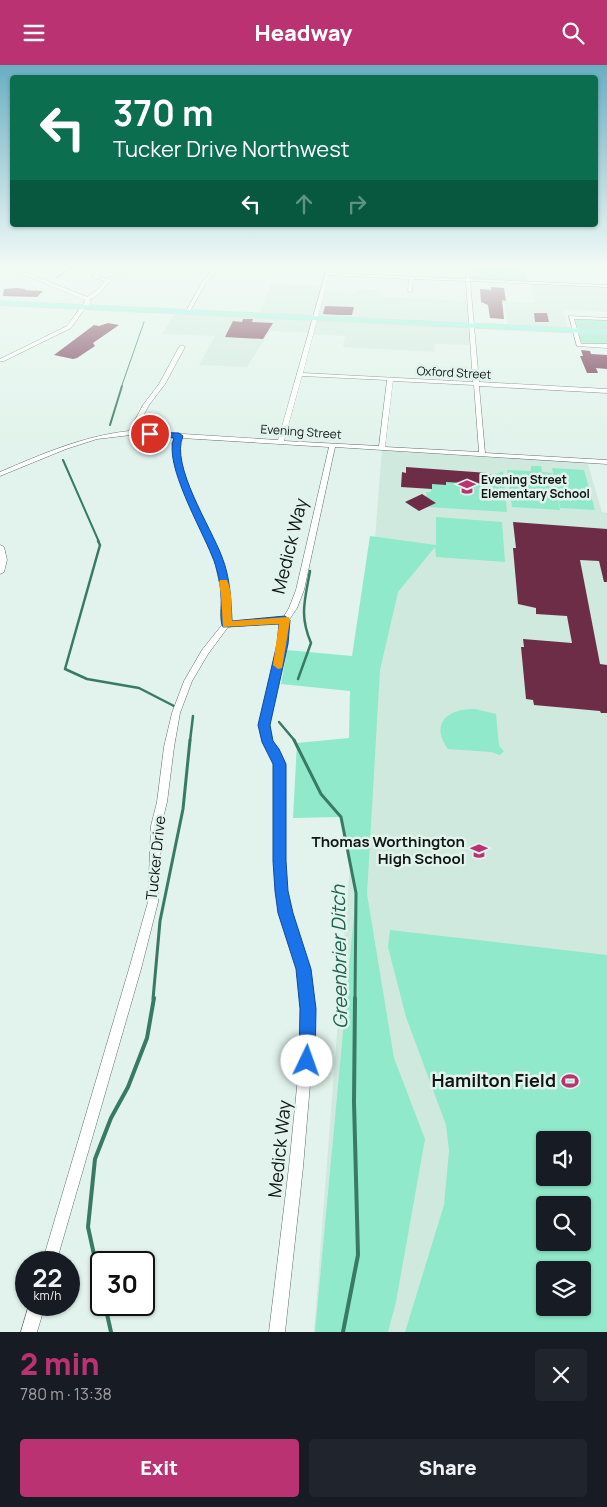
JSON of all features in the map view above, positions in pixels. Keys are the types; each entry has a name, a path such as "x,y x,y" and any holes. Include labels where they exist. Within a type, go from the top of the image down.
{"main road":[{"path":"495,327 607,332"}],"street":[{"path":"2,360 66,327"},
{"path":"282,442 313,327"},
{"path":"472,327 482,454"},
{"path":"574,327 579,345 607,346"},
{"path":"131,433 146,405 162,384 182,347"},
{"name":"Oxford Street","path":"300,374 607,391"},
{"path":"382,448 390,379"},
{"name":"Evening Street","path":"0,473 80,441 104,435 131,433 607,462"},
{"path":"179,436 176,443 177,462 196,512 218,558 226,595 226,625 285,620"},
{"name":"Medick Way","path":"277,1332 296,1167 308,1037 308,1009 303,969 286,913 282,891 280,861 280,764 268,742 264,725 283,644 285,620 293,608 300,590 332,445"},
{"path":"0,547 3,560 0,571"},
{"name":"Tucker Drive","path":"53,1251 153,902 156,826 162,802 169,747 176,713 188,681 205,652 226,625"},
{"path":"29,1332 33,1316"}],"shaded area":[{"path":"166,327 310,327 309,333 270,331 247,367 199,365 215,336 162,334"},
{"path":"315,327 465,328 470,330 471,345 435,344 434,352 343,347 345,336 313,334"},
{"name":"Thomas Worthington High School","path":"382,448 587,461 602,512 607,513 607,1332 314,1332"}],"green space":[{"path":"576,327 607,327 607,330 577,329"},
{"path":"577,334 607,334 607,345 582,343"},
{"path":"531,466 541,466 542,472 552,473 560,510 512,507 507,470 531,471"},
{"path":"552,468 584,470 595,510 560,508"},
{"path":"503,471 507,512 428,507 436,503 425,496 427,495 426,492 431,492 432,484 446,485 446,482 494,485 494,480 497,479 495,475"},
{"path":"436,517 502,522 505,562 436,557 435,547 398,592 380,670 367,894 394,1058 425,1139 396,1302 388,1332 315,1332 356,893 341,817 293,818 297,743 349,738 350,691 281,684 287,650 352,656 370,536 436,545"},
{"path":"466,709 496,714 499,746 504,751 500,755 491,752 448,749 443,740 441,725 450,714"},
{"path":"390,930 607,955 607,1332 405,1332 444,1205 449,1151 446,1125 406,1017 388,947"}],"building":[{"path":"91,327 116,327 93,343 95,346 77,358 73,359 54,355"},
{"path":"230,327 270,327 263,339 225,337"},
{"path":"581,350 590,351 591,354 607,355 607,369 596,368 598,373 587,373 580,356 583,356"},
{"name":"Evening Street Elementary School","path":"406,467 488,473 498,479 494,480 494,485 446,482 446,485 432,484 432,489 401,487 402,472 406,473"},
{"path":"422,494 436,503 419,511 405,502"},
{"path":"513,522 607,529 607,582 604,582 599,561 580,560 600,664 607,665 607,713 534,705 533,700 526,699 521,647 524,647 523,639 572,643 567,616 536,614 536,608 518,604 513,548 516,548"}],"waterway":[{"name":"Greenbrier Ditch","path":"121,388 142,327"},
{"name":"Greenbrier Ditch","path":"110,425 122,386"},
{"name":"Greenbrier Ditch","path":"63,460 99,542"},
{"name":"Greenbrier Ditch","path":"98,541 100,545 65,669 87,679 139,688 174,706"},
{"path":"298,679 311,643 304,616 310,571"},
{"path":"190,741 193,716"},
{"name":"Greenbrier Ditch","path":"279,722 295,741"},
{"path":"153,999 160,921 183,809 190,740"},
{"name":"Greenbrier Ditch","path":"294,740 321,794 341,817 356,893 355,999"},
{"path":"93,1251 88,1227 95,1159 111,1118 128,1087 147,1038 154,998"},
{"name":"Greenbrier Ditch","path":"343,1332 358,1255 354,1102 355,998"},
{"path":"107,1316 111,1332"}],"slow traffic":[{"path":"224,583 226,625 285,620 283,644 278,665"}],"place":[{"name":"Evening Street Elementary School","path":"467,487"},
{"name":"Thomas Worthington High School","path":"479,851"},
{"name":"Hamilton Field","path":"570,1081"}],"route":[{"path":"150,434 179,436 175,451 177,462 196,512 218,558 226,595 226,625 285,620 283,644 264,725 268,742 280,764 280,861 282,891 286,913 303,969 308,1009 307,1061"}]}
